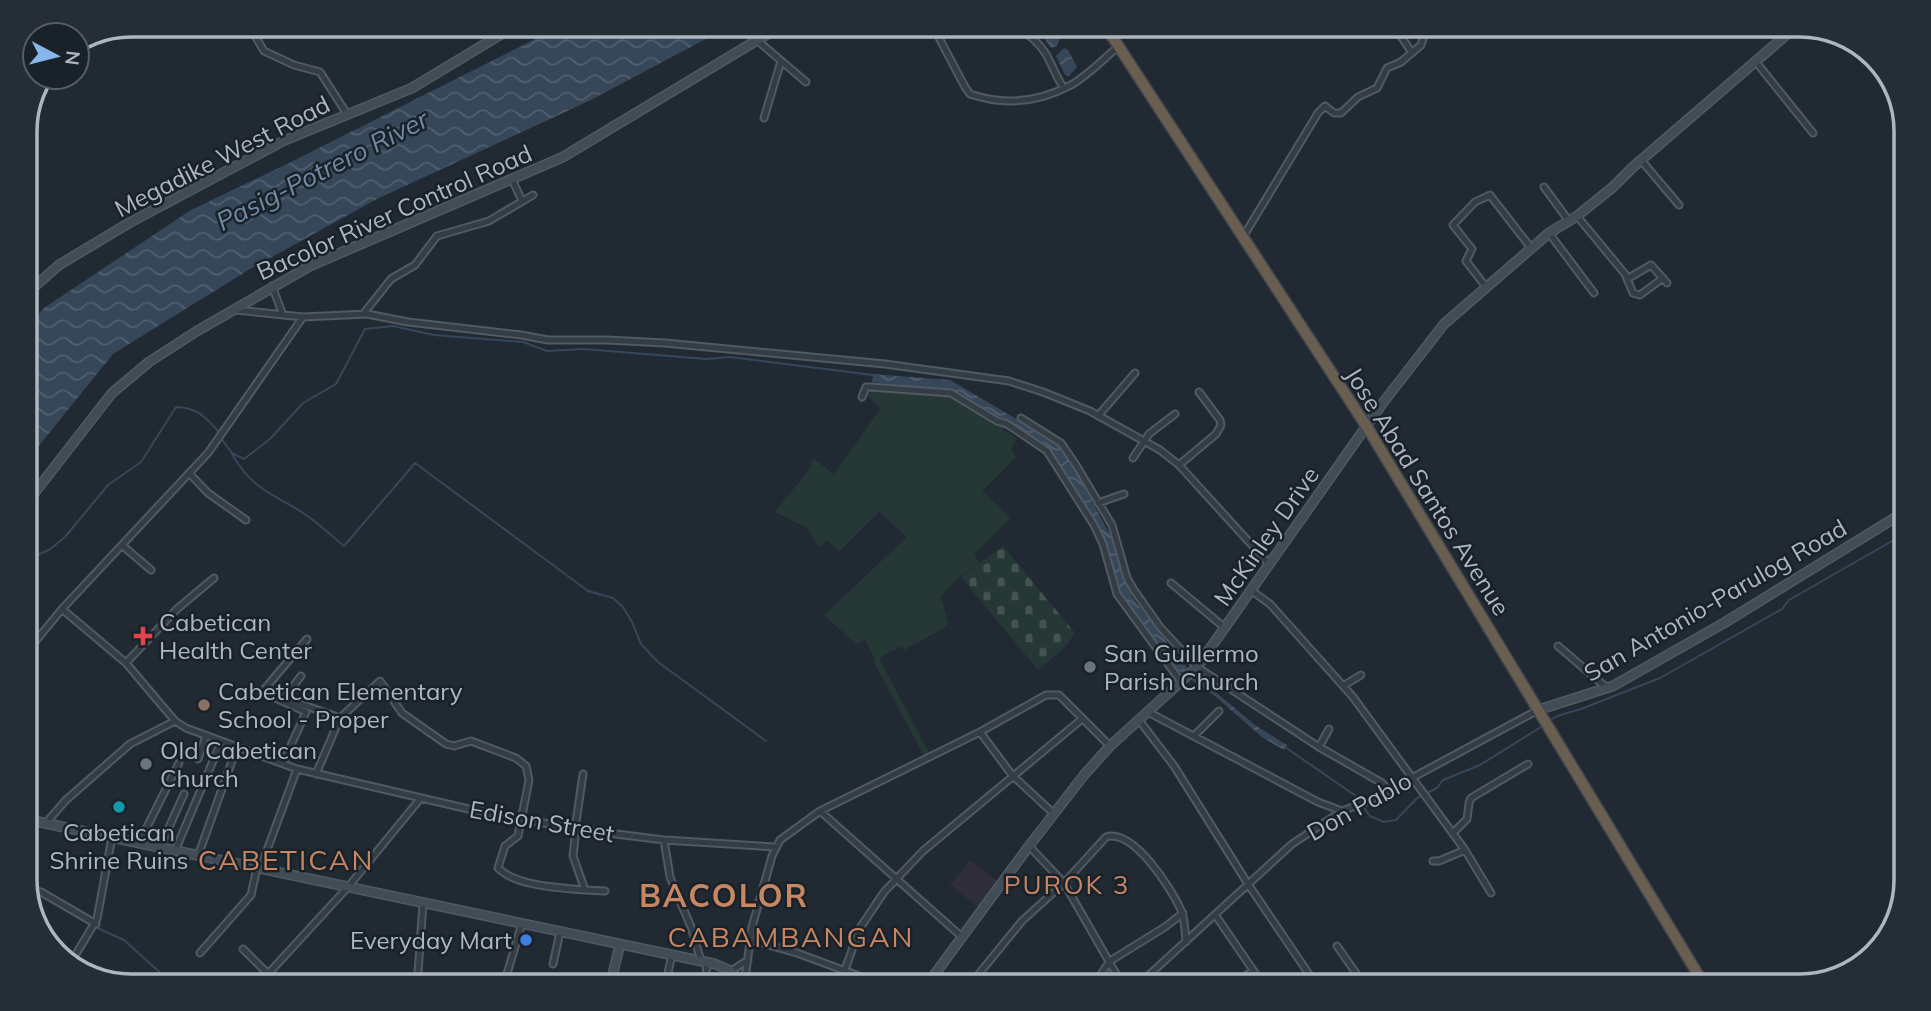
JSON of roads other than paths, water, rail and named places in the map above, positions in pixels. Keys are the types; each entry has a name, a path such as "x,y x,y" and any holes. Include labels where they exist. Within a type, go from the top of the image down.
{"highway":[{"name":"Jose Abad Santos Avenue","path":"1112,37 1367,427 1698,974"}],"street":[{"path":"256,37 264,51 294,65 320,72 347,114"},
{"name":"Megadike West Road","path":"37,284 59,265 129,223 249,158 412,88 496,37"},
{"name":"Bacolor River Control Road","path":"37,490 112,393 149,362 230,310 319,261 541,167 586,145 764,37"},
{"path":"939,37 970,94 983,99 1013,103 1025,102 1063,88 1084,76 1119,47"},
{"path":"1031,37 1049,59 1063,88"},
{"path":"1402,37 1412,53"},
{"path":"1243,237 1321,109 1325,106 1334,113 1341,113 1358,97 1377,88 1387,68 1412,53 1421,45 1424,37"},
{"name":"McKinley Drive","path":"935,974 1029,846 1110,746 1196,668 1367,427 1444,324 1549,233 1577,216 1613,187 1785,37"},
{"path":"758,41 806,82"},
{"path":"764,118 781,61"},
{"path":"1756,62 1813,133"},
{"path":"1642,160 1679,205"},
{"path":"512,179 522,201"},
{"path":"1544,187 1569,221"},
{"path":"360,316 391,279 415,265 437,236 489,221 533,195"},
{"path":"1486,287 1466,261 1472,249 1453,225 1475,202 1490,195 1531,248"},
{"path":"1577,216 1627,279 1630,289 1638,295 1665,281 1651,265 1627,279"},
{"path":"1549,233 1594,293"},
{"path":"272,286 283,315"},
{"path":"230,310 303,317 371,315 548,340 639,341 871,362 1009,381 1043,392 1098,416 1160,450 1179,465 1269,564"},
{"path":"37,639 62,609 208,453 303,317"},
{"path":"1098,416 1135,373"},
{"path":"862,397 866,387 951,393 997,421 1007,424 1047,451 1094,524 1103,544 1117,594 1184,681"},
{"path":"1179,465 1216,434 1221,425 1199,392"},
{"path":"1133,458 1152,431 1175,414"},
{"path":"1021,418 1061,443 1076,464 1112,525 1127,578 1134,590 1160,628 1196,668 1319,747 1382,783 1389,791"},
{"path":"189,473 208,493 246,520"},
{"path":"1098,503 1124,494"},
{"name":"San Antonio-Parulog Road","path":"1542,717 1607,688 1724,623 1894,517"},
{"path":"123,546 150,570"},
{"path":"127,663 177,609 214,578"},
{"path":"1171,583 1225,628"},
{"path":"1252,591 1270,604 1353,697 1465,850 1491,893"},
{"path":"46,823 66,800 130,744 175,720 127,663 62,609"},
{"path":"283,763 306,712 261,692 307,639"},
{"path":"1558,646 1607,688"},
{"path":"1343,686 1361,675"},
{"path":"301,676 285,698 340,718"},
{"path":"316,774 340,718 380,681 402,713 446,744 454,746 471,741 516,758 526,766 529,780 517,839 505,846 498,868 532,884 605,891"},
{"path":"745,974 751,940 775,847 794,829 820,811 981,732 1046,695 1059,695 1110,746"},
{"path":"1194,736 1219,710"},
{"path":"1148,712 1318,802 1342,811"},
{"name":"Don Pablo","path":"1150,974 1292,844 1342,811 1363,804 1412,777 1542,717"},
{"path":"842,974 864,922 897,878 923,851 1082,719"},
{"name":"Edison Street","path":"175,720 190,731 297,769 420,799 575,829 664,841 775,847"},
{"path":"1139,720 1174,766 1248,884 1309,974"},
{"path":"1319,747 1329,729"},
{"path":"981,732 1012,775 1054,814"},
{"path":"198,759 205,736"},
{"path":"175,851 221,742"},
{"path":"198,856 237,747"},
{"path":"139,843 179,763"},
{"path":"1453,833 1467,819 1471,798 1528,764"},
{"path":"200,953 251,895 297,769"},
{"path":"583,774 573,856 585,890"},
{"path":"160,847 184,794"},
{"path":"243,949 268,974 348,887 420,799"},
{"path":"820,811 962,937"},
{"path":"37,821 704,961 733,974"},
{"path":"979,974 1022,921 1064,883 1106,837 1113,835 1149,859 1183,913 1186,942"},
{"path":"75,956 94,926 112,837"},
{"path":"664,841 670,877 704,961 706,974"},
{"path":"1029,846 1064,883 1117,974"},
{"path":"1433,861 1465,850"},
{"path":"38,891 94,926"},
{"path":"418,974 423,904"},
{"path":"1101,974 1110,961 1183,913"},
{"path":"1216,916 1255,974"},
{"path":"508,974 522,923"},
{"path":"553,964 560,932"},
{"path":"751,940 797,953 854,974"},
{"path":"613,974 620,944"},
{"path":"1337,946 1357,974"},
{"path":"668,974 672,955"},
{"path":"731,971 748,960"},
{"path":"1248,974 1253,971"}],"water":[{"name":"Pasig-Potrero River","path":"539,37 709,37 591,100 377,199 250,269 113,354 37,448 37,316 44,308 191,210"},
{"path":"1043,37 1059,37 1057,46 1051,48"},
{"path":"1064,48 1068,50 1077,67 1069,76 1065,75 1056,56"},
{"path":"873,374 950,380 1057,443 1079,477 1116,546 1122,577 1133,598 1188,669 1255,725 1287,745 1284,750 1262,737 1216,697 1175,668 1121,596 1096,526 1045,444 955,392 872,382"}],"waterway":[{"path":"223,441 232,453 244,459 270,439 303,403 336,384 365,329 393,326 434,335 523,342 547,351 584,349 706,359 730,357 873,375"},
{"path":"37,555 49,550 65,537 108,485 141,462 176,407 199,413 218,431"},
{"path":"232,454 258,485 309,517 344,546 415,463 588,591 613,598 623,607 641,644 658,662 766,741"},
{"path":"1549,721 1660,678 1782,609 1789,600 1894,540"},
{"path":"1363,806 1370,816 1384,822 1396,820 1417,798 1437,788 1443,780 1480,765 1541,727"},
{"path":"1285,747 1360,801"},
{"path":"38,895 45,897"},
{"path":"50,900 90,924"},
{"path":"95,927 124,940 162,974"}],"place":[{"name":"Cabetican Health Center","path":"143,636"},
{"name":"San Guillermo Parish Church","path":"1090,667"},
{"name":"Cabetican Elementary School - Proper","path":"204,705"},
{"name":"Old Cabetican Church","path":"146,764"},
{"name":"Cabetican Shrine Ruins","path":"119,807"},
{"name":"Everyday Mart","path":"526,940"}],"district":[{"name":"CABETICAN","path":"286,859"},
{"name":"PUROK 3","path":"1067,884"},
{"name":"BACOLOR","path":"724,895"},
{"name":"CABAMBANGAN","path":"791,936"}]}
